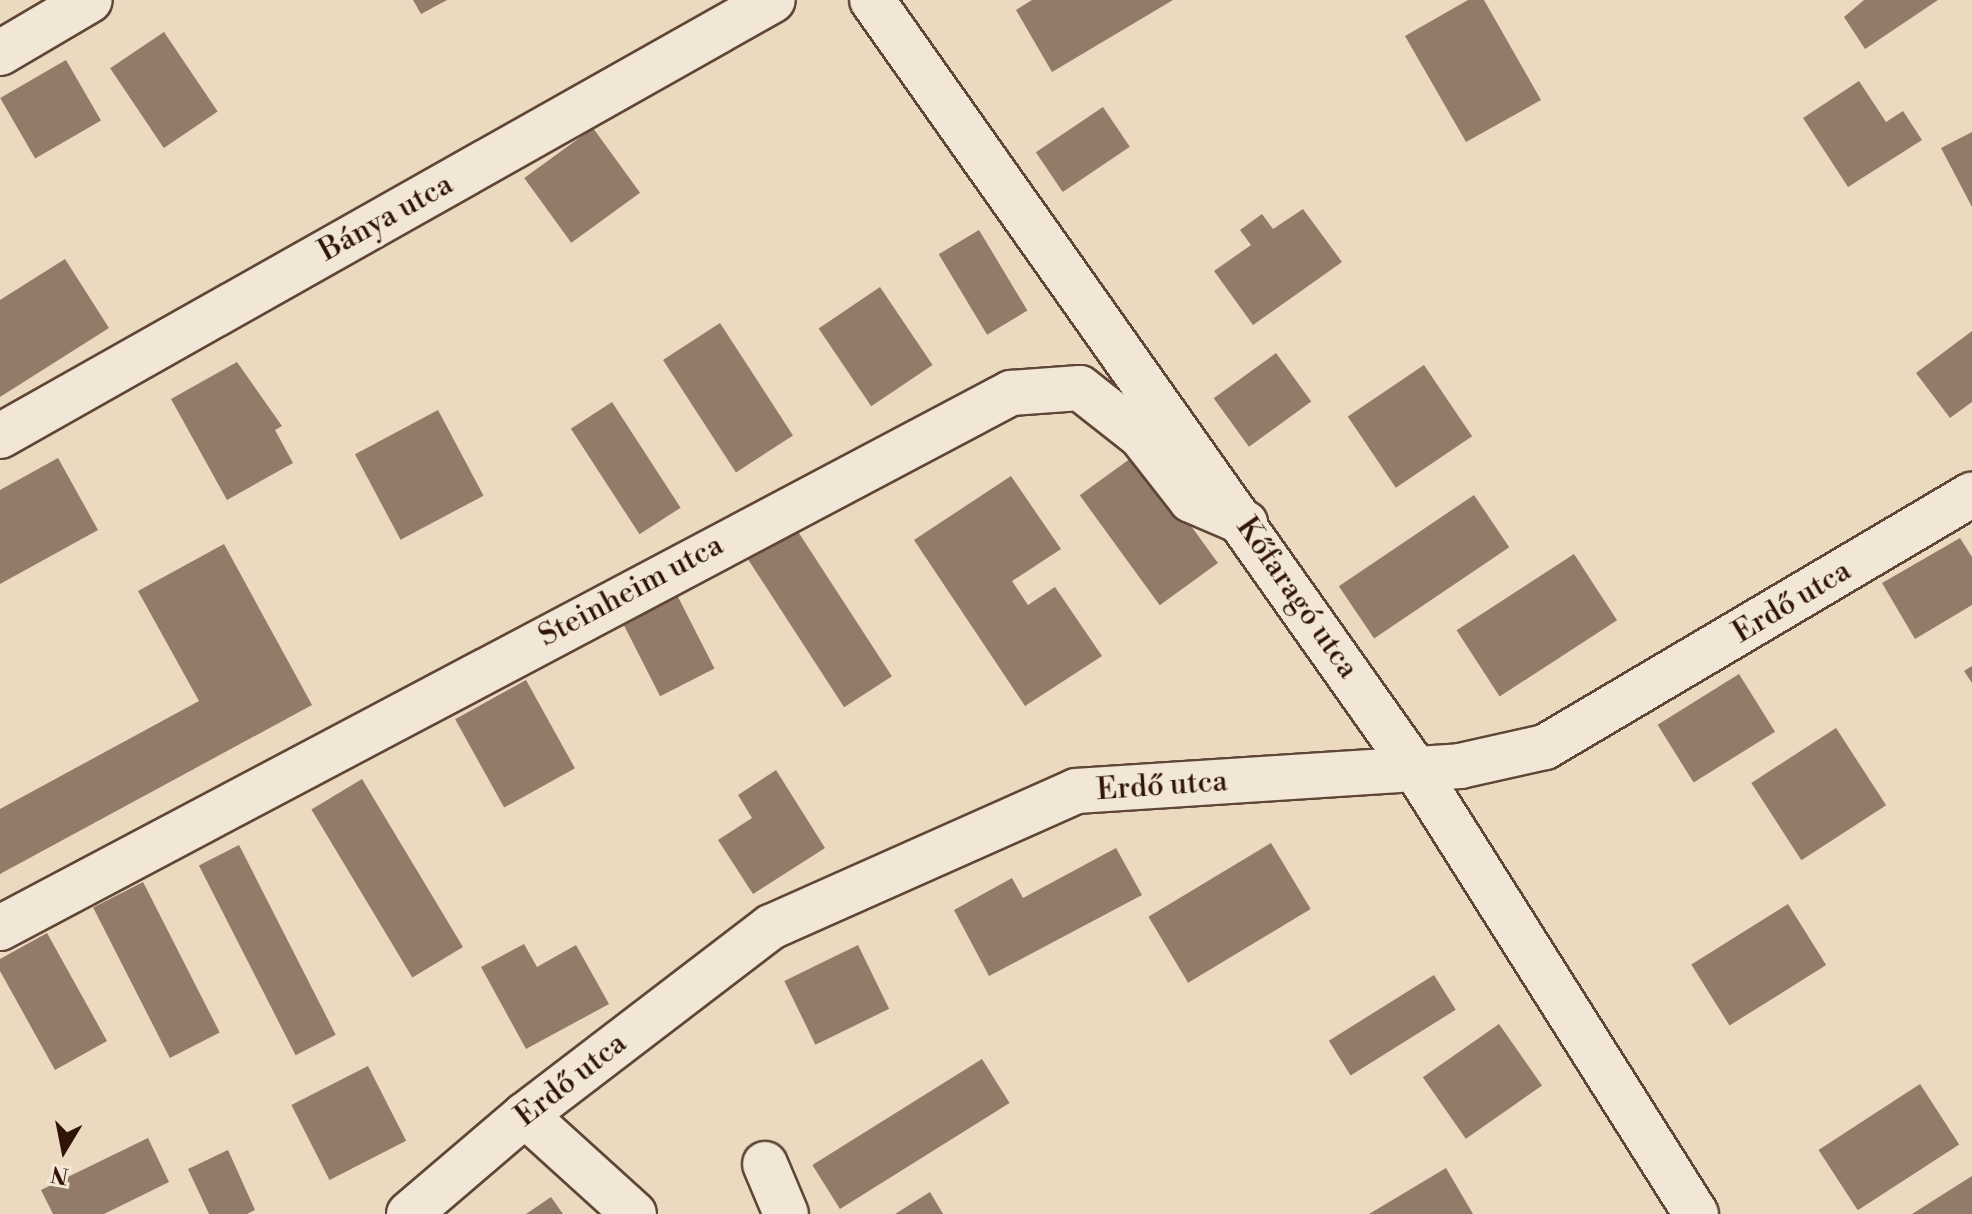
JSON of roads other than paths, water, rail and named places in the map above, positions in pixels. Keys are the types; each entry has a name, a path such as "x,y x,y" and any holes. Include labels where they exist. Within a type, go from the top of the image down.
{"street":[{"path":"0,53 90,0"},
{"name":"Bánya utca","path":"0,436 773,0"},
{"name":"Kőfaragó utca","path":"872,0 1245,523 1416,770 1696,1214"},
{"name":"Steinheim utca","path":"0,928 1011,393 1080,388 1141,436 1191,500 1245,523"},
{"name":"Erdő utca","path":"409,1214 525,1115 771,927 1076,791 1416,770 1500,760 1560,740 1972,494"},
{"path":"525,1115 634,1214"},
{"path":"765,1164 786,1214"}]}
